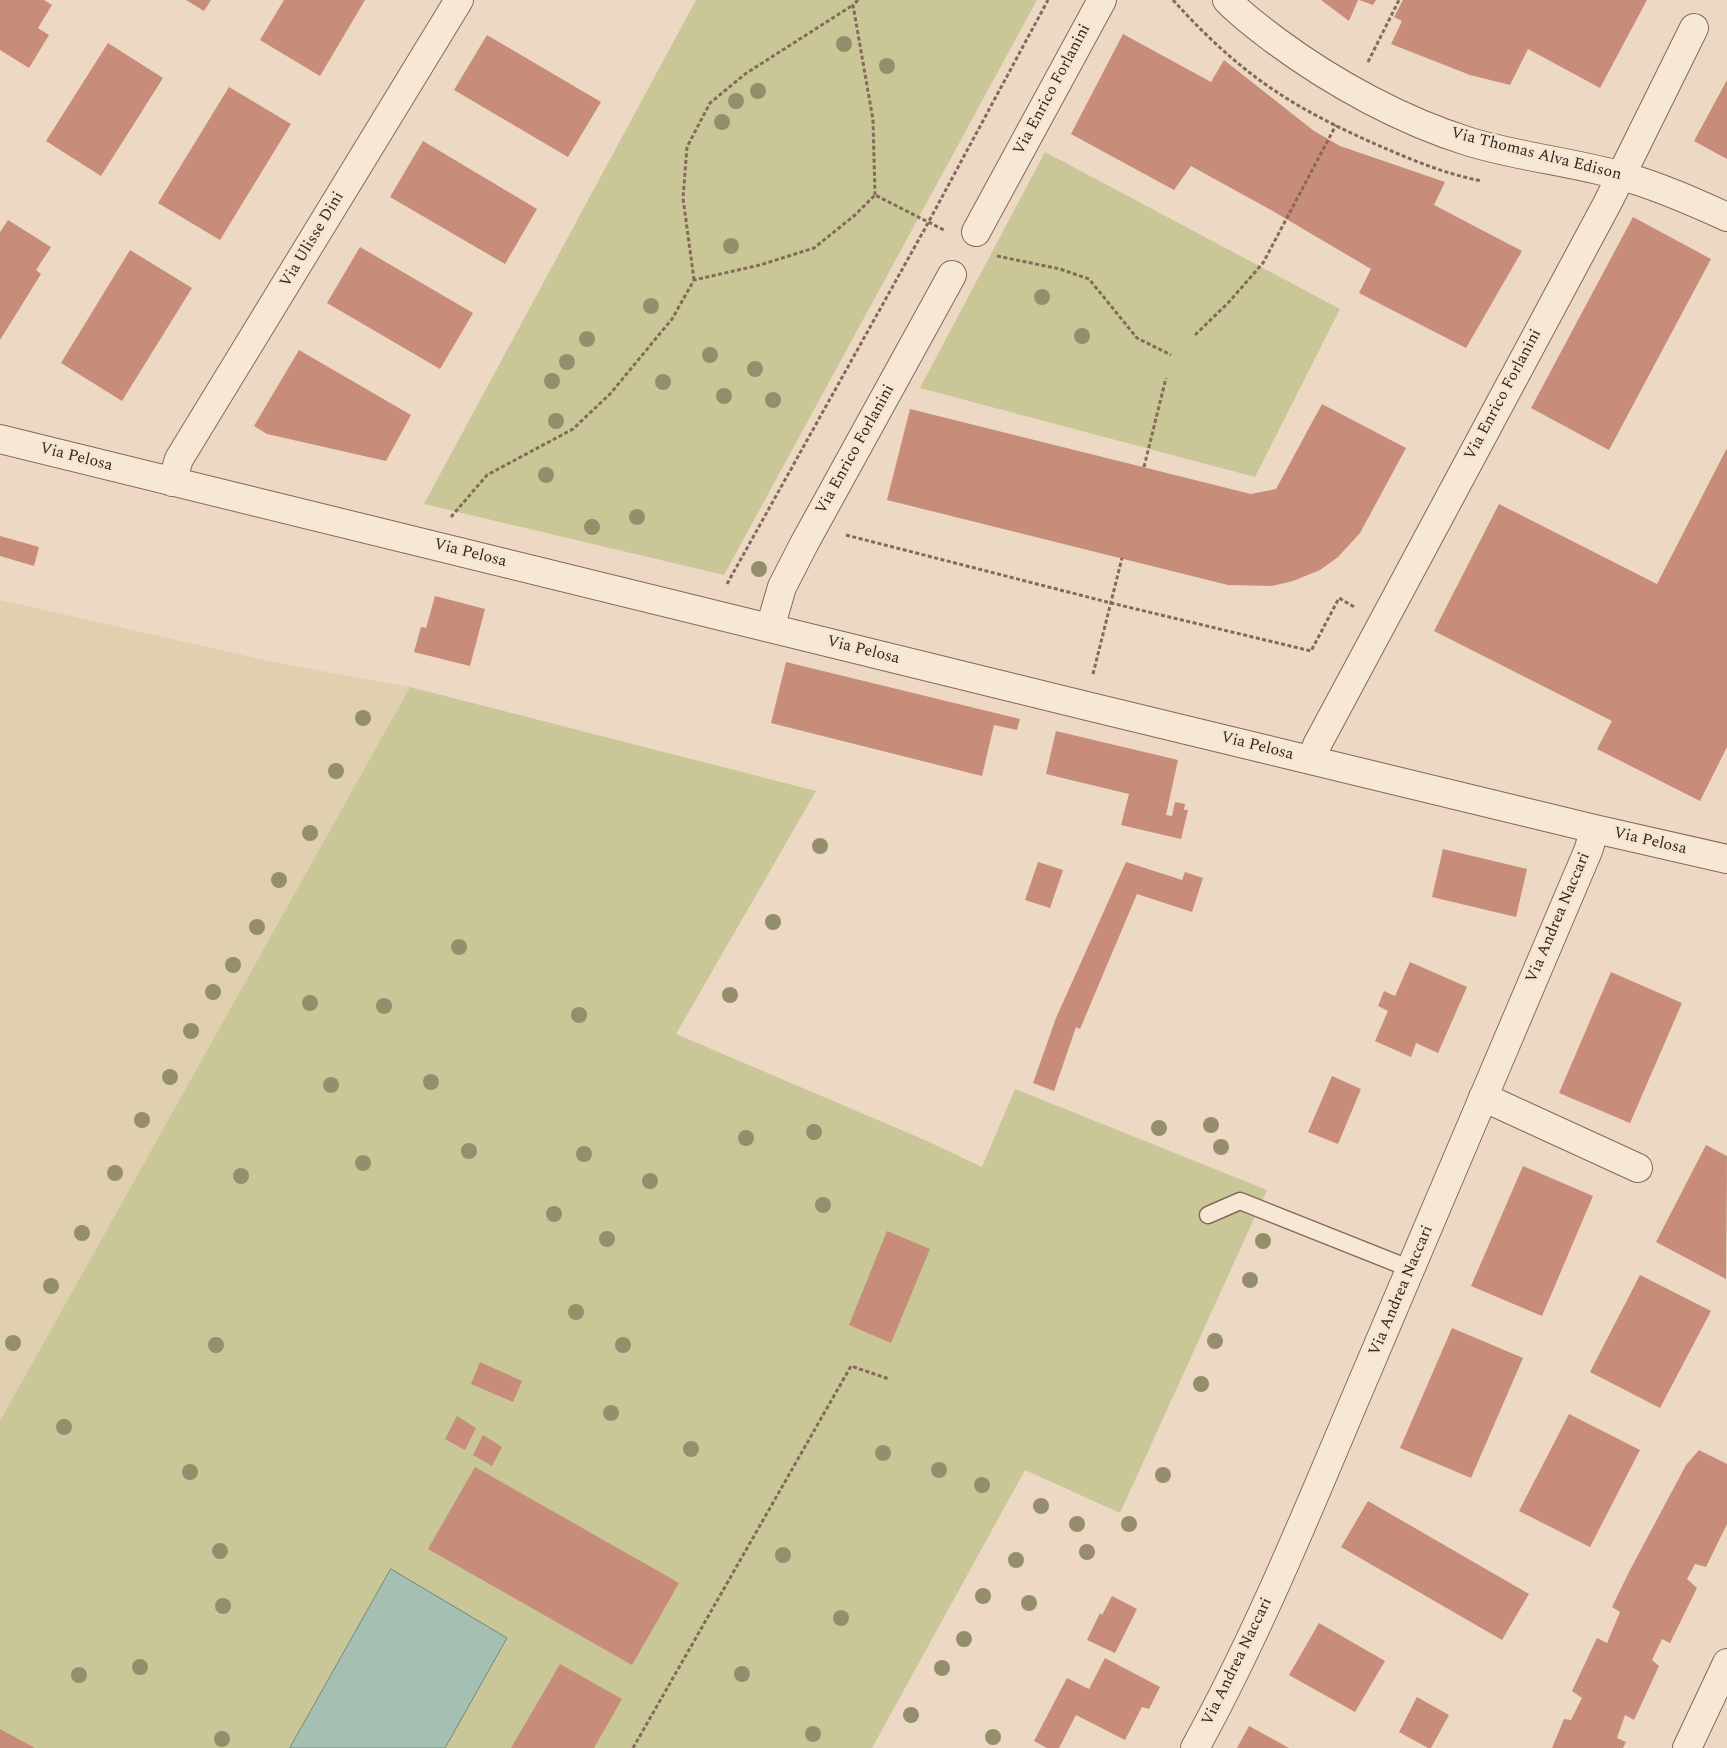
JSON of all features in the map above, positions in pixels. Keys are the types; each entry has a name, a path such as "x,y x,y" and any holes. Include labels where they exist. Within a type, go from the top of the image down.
{"street":[{"name":"Via Ulisse Dini","path":"172,482 179,459 459,0"},
{"name":"Via Enrico Forlanini","path":"976,232 1102,0"},
{"name":"Via Thomas Alva Edison","path":"1227,0 1241,14 1292,53 1354,92 1382,106 1470,142 1620,175 1655,186 1727,217"},
{"name":"Via Enrico Forlanini","path":"1313,760 1317,744 1603,211 1694,28"},
{"name":"Via Enrico Forlanini","path":"770,628 782,588 804,544 952,275"},
{"name":"Via Pelosa","path":"0,439 1595,829 1723,850"},
{"name":"Via Andrea Naccari","path":"1195,1748 1225,1694 1287,1558 1588,851 1595,829"},
{"path":"1483,1097 1638,1168"},
{"path":"1687,1748 1727,1662"}],"lane":[{"path":"1208,1215 1240,1201 1411,1269"}],"path":[{"path":"445,523 486,475 573,429 610,394 672,319 694,280 683,198 688,147 710,104 745,74 858,0"},
{"path":"723,590 928,223 1048,0"},
{"path":"1367,65 1399,0"},
{"path":"694,280 760,265 814,248 856,215 875,195 873,120 853,5"},
{"path":"1195,335 1228,303 1263,263 1336,125"},
{"path":"875,195 945,231"},
{"path":"994,254 1002,258 1060,269 1089,279 1137,338 1171,355"},
{"path":"1144,467 1166,378"},
{"path":"843,534 1111,603 1312,651 1339,598 1382,623"},
{"path":"1091,682 1122,558"},
{"path":"634,1748 851,1366 889,1379"}],"shaded area":[{"path":"696,0 1037,0 724,575 424,504"},
{"path":"1045,152 1340,309 1255,477 920,388"},
{"path":"0,600 278,663 410,687 0,1421"},
{"path":"410,687 816,791 676,1034 927,1141 982,1167 1015,1089 1267,1190 1120,1513 1025,1470 872,1748 0,1748 0,1421"},
{"path":"391,1569 507,1638 445,1748 290,1748"}],"building":[{"path":"0,0 44,0 52,5 38,28 49,35 29,68 0,50"},
{"path":"186,0 211,0 204,11"},
{"path":"284,0 365,0 320,76 260,40"},
{"path":"1321,0 1358,0 1349,21"},
{"path":"1359,0 1376,0 1373,5"},
{"path":"1403,0 1647,0 1600,88 1528,49 1510,85 1470,75 1391,44 1402,21 1394,17"},
{"path":"1123,34 1211,82 1224,60 1314,131 1340,146 1445,182 1434,205 1522,251 1466,348 1359,293 1371,269 1271,210 1191,166 1174,190 1071,134"},
{"path":"487,35 601,102 568,157 454,90"},
{"path":"108,43 163,78 101,176 46,141"},
{"path":"1727,80 1727,159 1694,141"},
{"path":"229,87 291,124 220,240 158,203"},
{"path":"423,141 537,209 505,264 390,197"},
{"path":"1633,217 1711,259 1609,450 1531,408"},
{"path":"8,220 51,247 36,270 41,274 0,340 0,232"},
{"path":"360,247 473,313 440,369 327,303"},
{"path":"130,250 192,288 122,401 61,363"},
{"path":"299,350 411,415 386,461 267,434 254,426"},
{"path":"1322,404 1406,448 1360,533 1338,557 1320,570 1293,581 1272,586 1228,585 887,500 910,409 1251,494 1276,489"},
{"path":"1727,448 1727,747 1700,801 1597,749 1612,721 1434,631 1499,504 1657,584"},
{"path":"0,536 39,547 34,566 0,556"},
{"path":"435,596 485,609 470,666 414,652 421,627 426,628"},
{"path":"786,662 1020,719 1017,730 994,725 982,776 771,723"},
{"path":"1056,731 1178,760 1166,815 1172,816 1175,802 1185,804 1184,810 1188,810 1181,839 1121,825 1129,794 1046,774"},
{"path":"1443,849 1527,869 1516,917 1432,897"},
{"path":"1038,862 1063,870 1050,908 1025,900"},
{"path":"1126,862 1182,880 1185,872 1203,878 1192,912 1137,894 1080,1029 1076,1027 1054,1091 1033,1083 1056,1018"},
{"path":"1410,962 1467,987 1438,1053 1416,1043 1411,1057 1375,1041 1388,1011 1378,1006 1384,991 1395,996"},
{"path":"1611,972 1682,1003 1630,1123 1559,1093"},
{"path":"1332,1076 1361,1089 1338,1144 1308,1132"},
{"path":"1706,1145 1727,1156 1726,1279 1656,1242"},
{"path":"1523,1166 1593,1196 1542,1316 1471,1286"},
{"path":"887,1231 930,1249 891,1343 849,1325"},
{"path":"1640,1275 1711,1311 1660,1408 1590,1372"},
{"path":"1452,1328 1523,1358 1471,1478 1400,1448"},
{"path":"480,1362 522,1381 513,1402 471,1384"},
{"path":"1569,1414 1640,1450 1590,1547 1519,1511"},
{"path":"457,1416 476,1428 465,1450 445,1439"},
{"path":"483,1435 502,1447 492,1466 473,1455"},
{"path":"1699,1450 1727,1464 1727,1524 1706,1567 1695,1564 1687,1579 1697,1588 1670,1643 1662,1639 1652,1660 1659,1666 1634,1720 1625,1715 1617,1738 1626,1742 1623,1748 1552,1748 1564,1719 1571,1720 1582,1698 1572,1691 1597,1638 1607,1643 1620,1612 1612,1607 1629,1572 1686,1465"},
{"path":"475,1467 679,1583 632,1665 428,1549"},
{"path":"1368,1501 1529,1594 1502,1640 1341,1547"},
{"path":"1112,1596 1137,1609 1115,1653 1087,1640 1100,1613 1102,1615"},
{"path":"1319,1623 1385,1661 1355,1712 1289,1675"},
{"path":"1105,1658 1160,1687 1149,1709 1142,1707 1125,1740 1076,1715 1059,1748 1047,1748 1034,1741 1067,1678 1089,1689"},
{"path":"560,1664 622,1699 594,1748 511,1748"},
{"path":"1417,1697 1449,1715 1431,1748 1399,1732"},
{"path":"1249,1726 1289,1748 1237,1748"},
{"path":"0,1729 35,1748 0,1748"}]}
